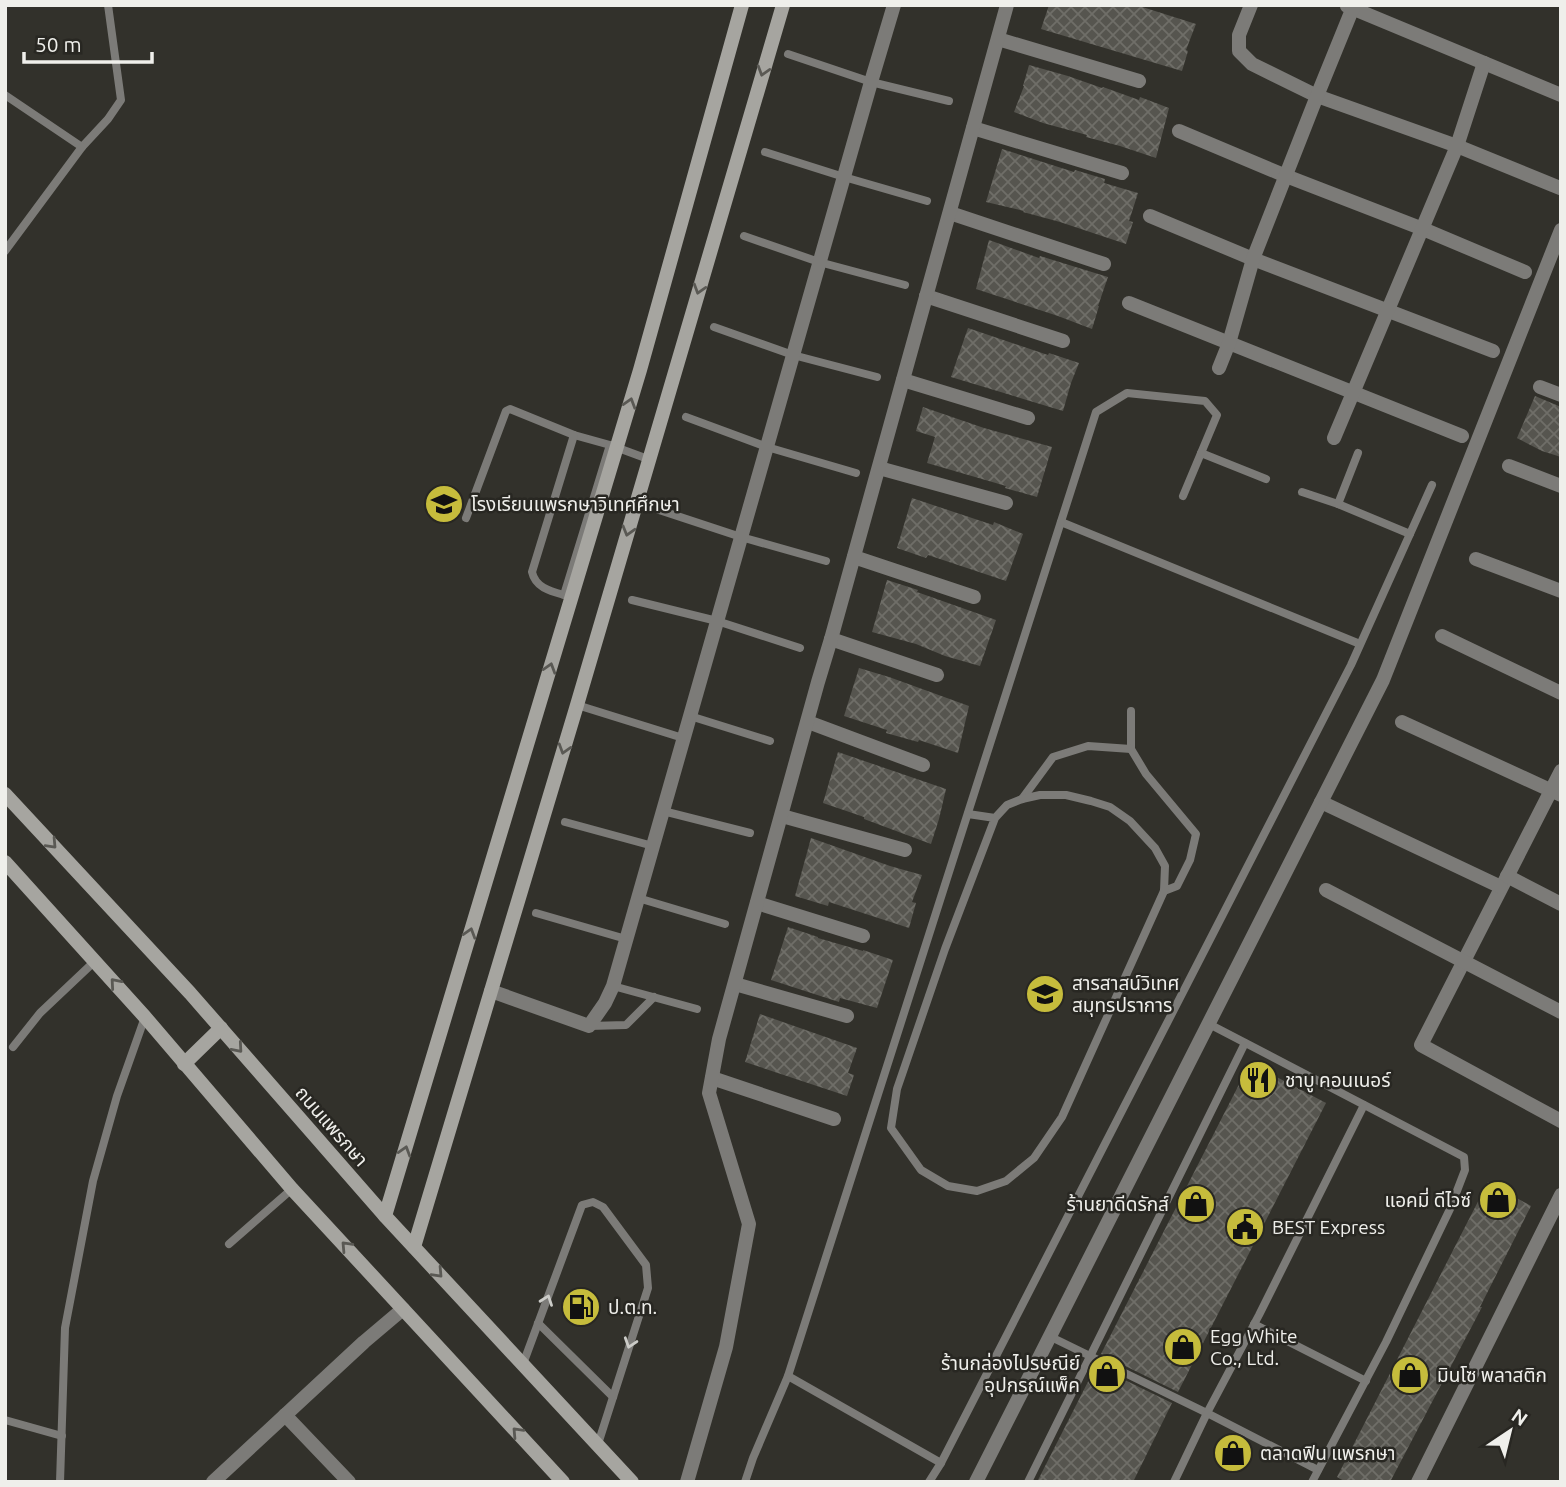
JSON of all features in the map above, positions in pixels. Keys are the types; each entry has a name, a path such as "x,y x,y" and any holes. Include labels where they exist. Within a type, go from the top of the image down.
{"street":[{"path":"385,1216 567,596 613,446 640,370 742,5"},
{"path":"414,1247 783,5"},
{"path":"491,991 589,1026 613,986 894,5"},
{"path":"687,1482 726,1347 749,1224 709,1093 719,1039 1007,5"},
{"path":"1251,5 1239,36 1239,51 1252,64 1317,96 1457,146 1560,188"},
{"path":"1219,368 1229,343 1253,259 1351,6 1561,95"},
{"path":"998,39 1139,80"},
{"path":"1334,438 1457,146 1484,63"},
{"path":"974,128 1122,173"},
{"path":"1179,131 1525,272"},
{"path":"950,213 1104,264"},
{"path":"1150,216 1253,259 1493,351"},
{"path":"976,1482 1383,680 1561,230"},
{"path":"926,296 1063,341"},
{"path":"1129,303 1462,436"},
{"path":"903,380 1028,418"},
{"path":"1540,387 1561,396"},
{"path":"1509,466 1561,486"},
{"path":"878,468 1006,503"},
{"path":"854,557 974,597"},
{"path":"1476,559 1561,591"},
{"path":"1442,636 1561,693"},
{"path":"831,639 937,675"},
{"path":"808,722 923,765"},
{"path":"1402,722 1556,793"},
{"path":"1561,771 1556,793 1504,882 1421,1045 1561,1121"},
{"name":"ถนนแพรกษา","path":"5,794 221,1028 385,1216 632,1482"},
{"path":"1321,802 1561,904"},
{"path":"782,816 905,850"},
{"path":"5,862 145,1017 292,1189 563,1482"},
{"path":"1326,890 1561,1012"},
{"path":"757,903 863,936"},
{"path":"735,984 847,1016"},
{"path":"184,1064 221,1028"},
{"path":"712,1078 834,1119"},
{"path":"1418,1482 1561,1195"},
{"path":"213,1482 403,1308"},
{"path":"285,1415 349,1482"}],"lane":[{"path":"5,251 82,147 108,119 121,100 108,5"},
{"path":"788,54 871,82 948,101"},
{"path":"5,94 82,147"},
{"path":"765,152 927,201"},
{"path":"744,236 819,262 905,285"},
{"path":"714,327 793,355 877,377"},
{"path":"745,1482 788,1377 1096,412 1127,393 1205,401 1217,415 1183,496"},
{"path":"466,518 506,411 510,409 575,435 648,459"},
{"path":"686,417 767,447 856,474"},
{"path":"567,596 541,586 534,580 532,572 575,435"},
{"path":"1201,453 1266,479"},
{"path":"1338,504 1358,453"},
{"path":"929,1482 1338,689 1432,485"},
{"path":"1302,492 1410,534"},
{"path":"659,510 826,561"},
{"path":"1061,522 1360,643"},
{"path":"632,600 717,621 800,648"},
{"path":"577,705 683,738"},
{"path":"1131,712 1131,749 1146,774 1196,834 1190,860 1177,886 1164,891"},
{"path":"690,716 770,741"},
{"path":"1022,799 1054,757 1088,746 1131,749"},
{"path":"1040,795 1066,795 1110,807 1130,821 1155,848 1165,866 1164,891 1062,1117 1034,1158 1006,1181 976,1191 948,1186 921,1170 891,1128 897,1089 995,818 1007,805 1040,795"},
{"path":"663,810 750,834"},
{"path":"968,814 995,818"},
{"path":"565,822 653,846"},
{"path":"638,898 725,924"},
{"path":"537,913 626,939"},
{"path":"13,1047 40,1013 95,961"},
{"path":"613,986 697,1009"},
{"path":"589,1026 626,1025 654,997"},
{"path":"60,1482 65,1328 93,1181 117,1096 145,1017"},
{"path":"1209,1024 1464,1157 1465,1170 1450,1209 1366,1381 1312,1482"},
{"path":"1028,1482 1245,1043"},
{"path":"1174,1482 1364,1105"},
{"path":"229,1244 292,1189"},
{"path":"523,1364 582,1205 593,1202 603,1207 646,1265 648,1288 598,1444"},
{"path":"538,1323 613,1397"},
{"path":"1254,1324 1366,1381"},
{"path":"1049,1336 1318,1471"},
{"path":"788,1377 941,1463"},
{"path":"5,1420 62,1436"}],"building":[{"path":"1049,5 1136,5 1196,24 1186,50 1188,51 1182,71 1041,29"},
{"path":"1029,65 1169,108 1156,158 1014,112"},
{"path":"1002,149 1105,179 1104,183 1138,193 1129,221 1133,222 1126,244 1024,211 986,202"},
{"path":"989,240 1039,258 1040,256 1108,277 1092,329 976,289"},
{"path":"968,328 1079,363 1063,411 951,377"},
{"path":"1535,396 1561,407 1561,457 1517,438"},
{"path":"923,407 1052,447 1037,497 927,463 935,437 916,431"},
{"path":"912,498 993,525 994,522 1023,534 1006,581 928,555 926,558 897,548"},
{"path":"887,580 996,620 980,666 872,632"},
{"path":"859,668 969,706 958,753 886,733 887,730 844,716"},
{"path":"838,752 946,789 931,844 823,803"},
{"path":"811,838 922,875 912,902 916,903 909,928 829,902 828,906 795,896"},
{"path":"788,927 893,960 877,1008 840,998 839,1002 771,980"},
{"path":"760,1014 857,1048 848,1073 854,1075 847,1096 745,1062"},
{"path":"1250,1063 1326,1103 1178,1392 1101,1354"},
{"path":"1488,1182 1531,1206 1482,1307 1390,1482 1346,1482 1337,1477"},
{"path":"1096,1366 1172,1403 1133,1482 1037,1482"}],"place":[{"name":"โรงเรียนแพรกษาวิเทศศึกษา","path":"444,504"},
{"name":"สารสาสน์วิเทศ สมุทรปราการ","path":"1045,994"},
{"name":"ชาบู คอนเนอร์","path":"1258,1080"},
{"name":"แอคมี่ ดีไวซ์","path":"1498,1200"},
{"name":"ร้านยาดีดรักส์","path":"1196,1204"},
{"name":"BEST Express","path":"1245,1227"},
{"name":"ป.ต.ท.","path":"581,1307"},
{"name":"Egg White Co., Ltd.","path":"1183,1347"},
{"name":"ร้านกล่องไปรษณีย์ อุปกรณ์แพ็ค","path":"1107,1374"},
{"name":"มินโซ พลาสติก","path":"1410,1375"},
{"name":"ตลาดฟิน แพรกษา","path":"1233,1453"}]}
